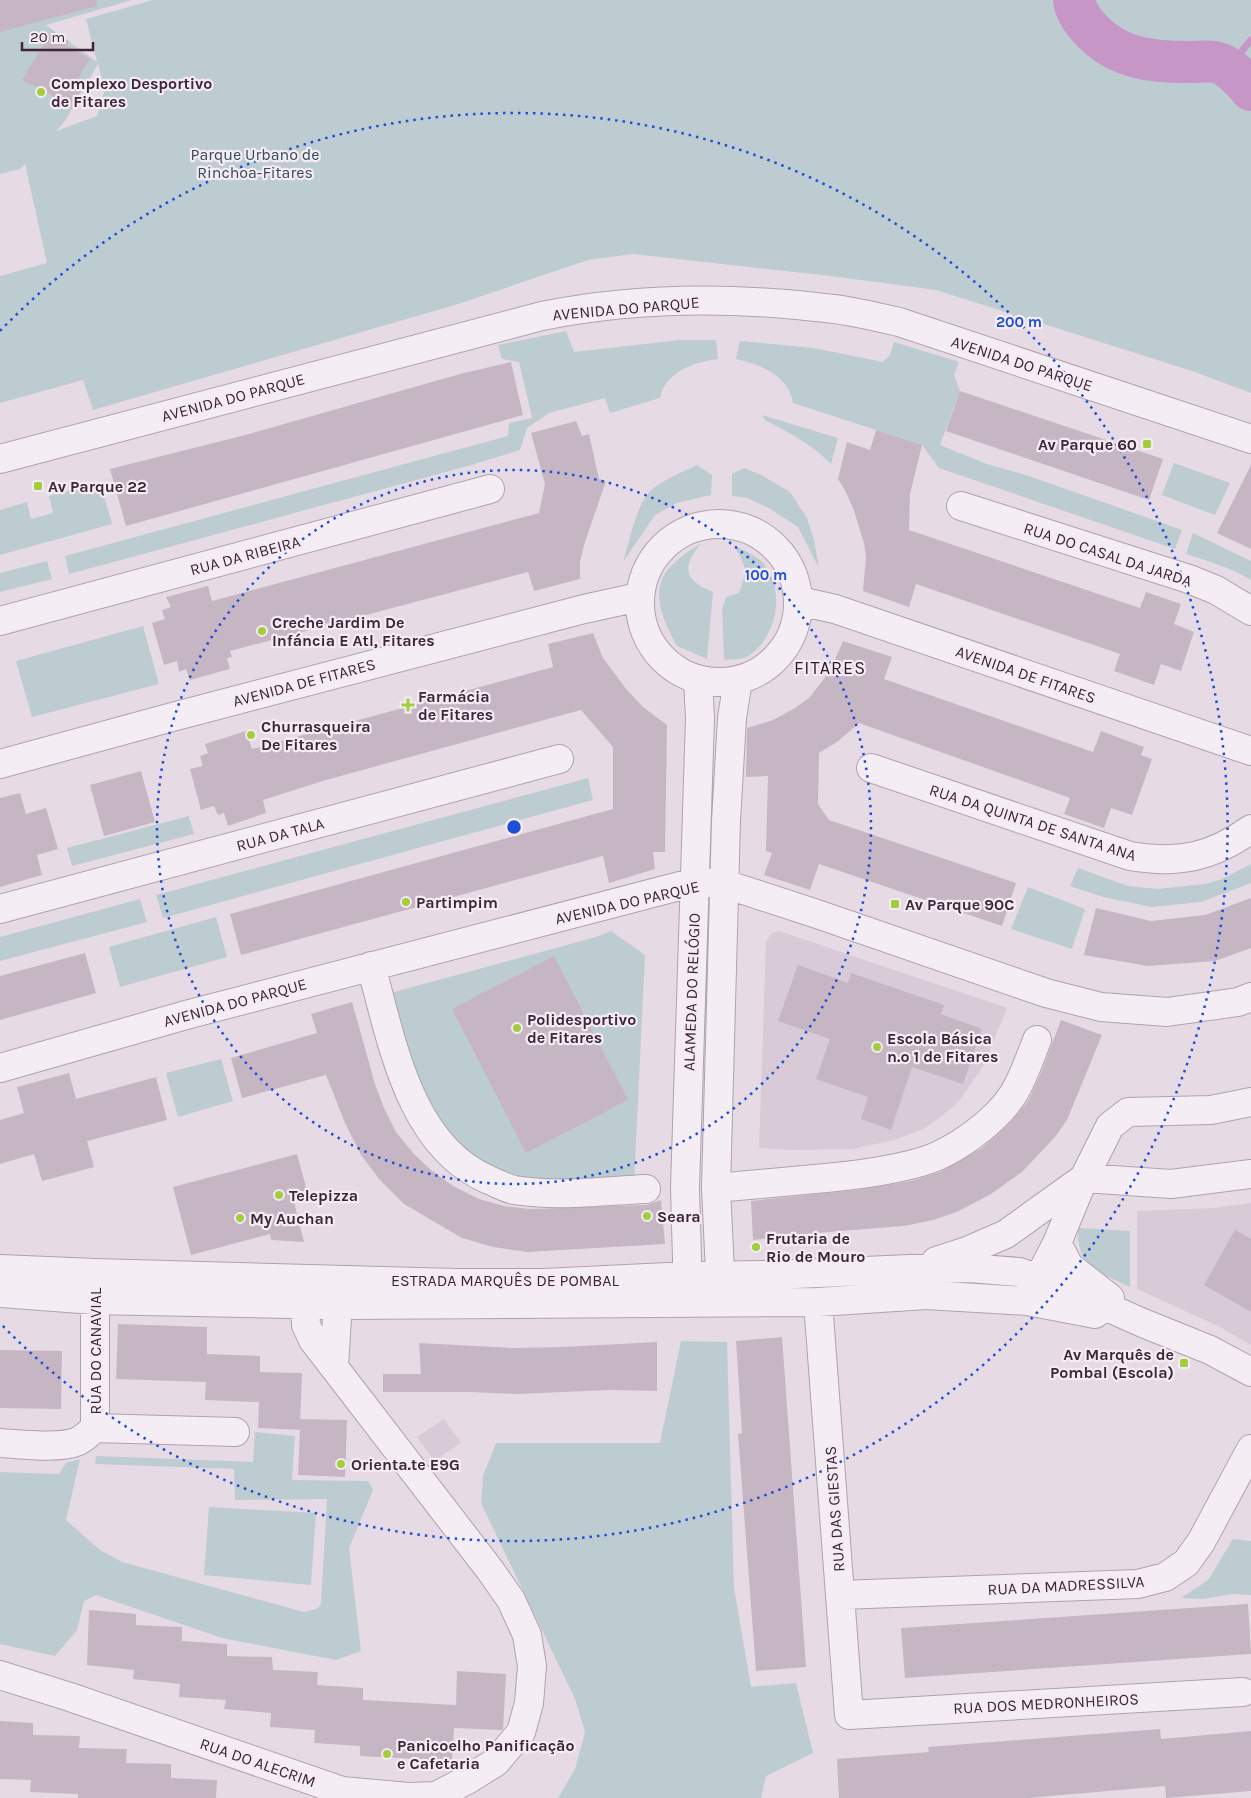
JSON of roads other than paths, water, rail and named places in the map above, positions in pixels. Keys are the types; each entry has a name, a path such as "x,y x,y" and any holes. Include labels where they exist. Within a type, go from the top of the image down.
{"street":[{"name":"AVENIDA DO PARQUE","path":"0,459 542,316 578,309 679,300 732,300 786,304 845,310 899,322 1251,439"},
{"name":"RUA DA RIBEIRA","path":"0,621 490,489"},
{"name":"RUA DO CASAL DA JARDA","path":"961,506 1189,579 1216,590 1251,611"},
{"path":"723,523 752,531 766,539 784,556 795,577 799,601 796,622 788,642 775,659 758,672 738,680 718,683 698,680 678,672 660,658 648,640 640,619 639,597 644,573 657,552 676,536 698,526 723,523"},
{"name":"AVENIDA DE FITARES","path":"0,764 567,613 639,597"},
{"name":"AVENIDA DE FITARES","path":"799,601 849,614 1251,751"},
{"name":"ALAMEDA DO RELÓGIO","path":"688,1304 685,1188 700,718 698,680"},
{"name":"ALAMEDA DO RELÓGIO","path":"721,1303 716,1188 726,821 732,718 738,680"},
{"name":"RUA DA TALA","path":"0,909 559,759"},
{"name":"RUA DA QUINTA DE SANTA ANA","path":"871,768 1130,856 1154,860 1175,860 1194,857 1217,850 1251,829"},
{"name":"AVENIDA DO PARQUE","path":"0,1068 186,1015 695,882 725,884 1046,993 1101,1007 1167,1012 1238,1002 1251,997"},
{"path":"371,966 400,1070 421,1116 452,1157 476,1175 512,1190 551,1194 646,1189"},
{"path":"716,1188 866,1174 922,1162 953,1147 997,1115 1017,1087 1037,1040"},
{"path":"1029,1284 1057,1243 1084,1178 1110,1126 1128,1112 1211,1110 1251,1102"},
{"path":"910,1269 967,1251 1006,1234 1084,1178 1171,1184 1251,1174"},
{"path":"1029,1284 1017,1246 1021,1232 1032,1216"},
{"name":"ESTRADA MARQUÊS DE POMBAL","path":"1057,1243 1070,1266 1143,1323"},
{"name":"ESTRADA MARQUÊS DE POMBAL","path":"339,1292 456,1283 534,1283 688,1276 969,1268 1029,1284 1143,1323 1210,1350 1251,1372"},
{"name":"ESTRADA MARQUÊS DE POMBAL","path":"0,1269 95,1286"},
{"name":"ESTRADA MARQUÊS DE POMBAL","path":"0,1293 95,1286 688,1304 818,1302 927,1295 1029,1284"},
{"name":"RUA DO CANAVIAL","path":"0,1443 59,1445 76,1442 86,1437 95,1428 95,1286"},
{"name":"RUA DO ALECRIM","path":"0,1675 70,1697 342,1791 409,1797 436,1796 496,1762 521,1732 529,1702 532,1666 527,1635 511,1600 313,1340 306,1325 304,1291"},
{"path":"334,1366 339,1292"},
{"name":"RUA DAS GIESTAS","path":"818,1302 850,1715"},
{"name":"RUA DO CANAVIAL","path":"95,1428 235,1432"},
{"name":"RUA DA MADRESSILVA","path":"840,1595 1138,1584 1165,1577 1186,1562 1201,1542 1251,1449"},
{"name":"RUA DOS MEDRONHEIROS","path":"850,1715 1244,1692"}],"waterway":[{"path":"1074,0 1079,13 1087,25 1103,41 1114,48 1150,60 1215,62 1226,66 1251,90"},
{"path":"1228,68 1251,40"}],"place":[{"name":"Complexo Desportivo de Fitares","path":"41,92"},
{"name":"Av Parque 60","path":"1147,444"},
{"name":"Av Parque 22","path":"38,486"},
{"name":"Creche Jardim De Infáncia E Atl, Fitares","path":"262,631"},
{"name":"Farmácia de Fitares","path":"408,705"},
{"name":"Churrasqueira De Fitares","path":"251,735"},
{"name":"Partimpim","path":"406,902"},
{"name":"Av Parque 90C","path":"895,904"},
{"name":"Polidesportivo de Fitares","path":"517,1028"},
{"name":"Escola Básica n.º 1 de Fitares","path":"877,1047"},
{"name":"Telepizza","path":"279,1195"},
{"name":"Seara","path":"647,1216"},
{"name":"My Auchan","path":"240,1218"},
{"name":"Frutaria de Rio de Mouro","path":"756,1247"},
{"name":"Av Marquês de Pombal (Escola)","path":"1184,1363"},
{"name":"Orienta.te E9G","path":"341,1464"},
{"name":"Panicoelho Panificação e Cafetaria","path":"387,1754"}],"district":[{"name":"FITARES","path":"830,668"}],"park label":[{"name":"Parque Urbano de Rinchoa-Fitares","path":"255,163"}]}
